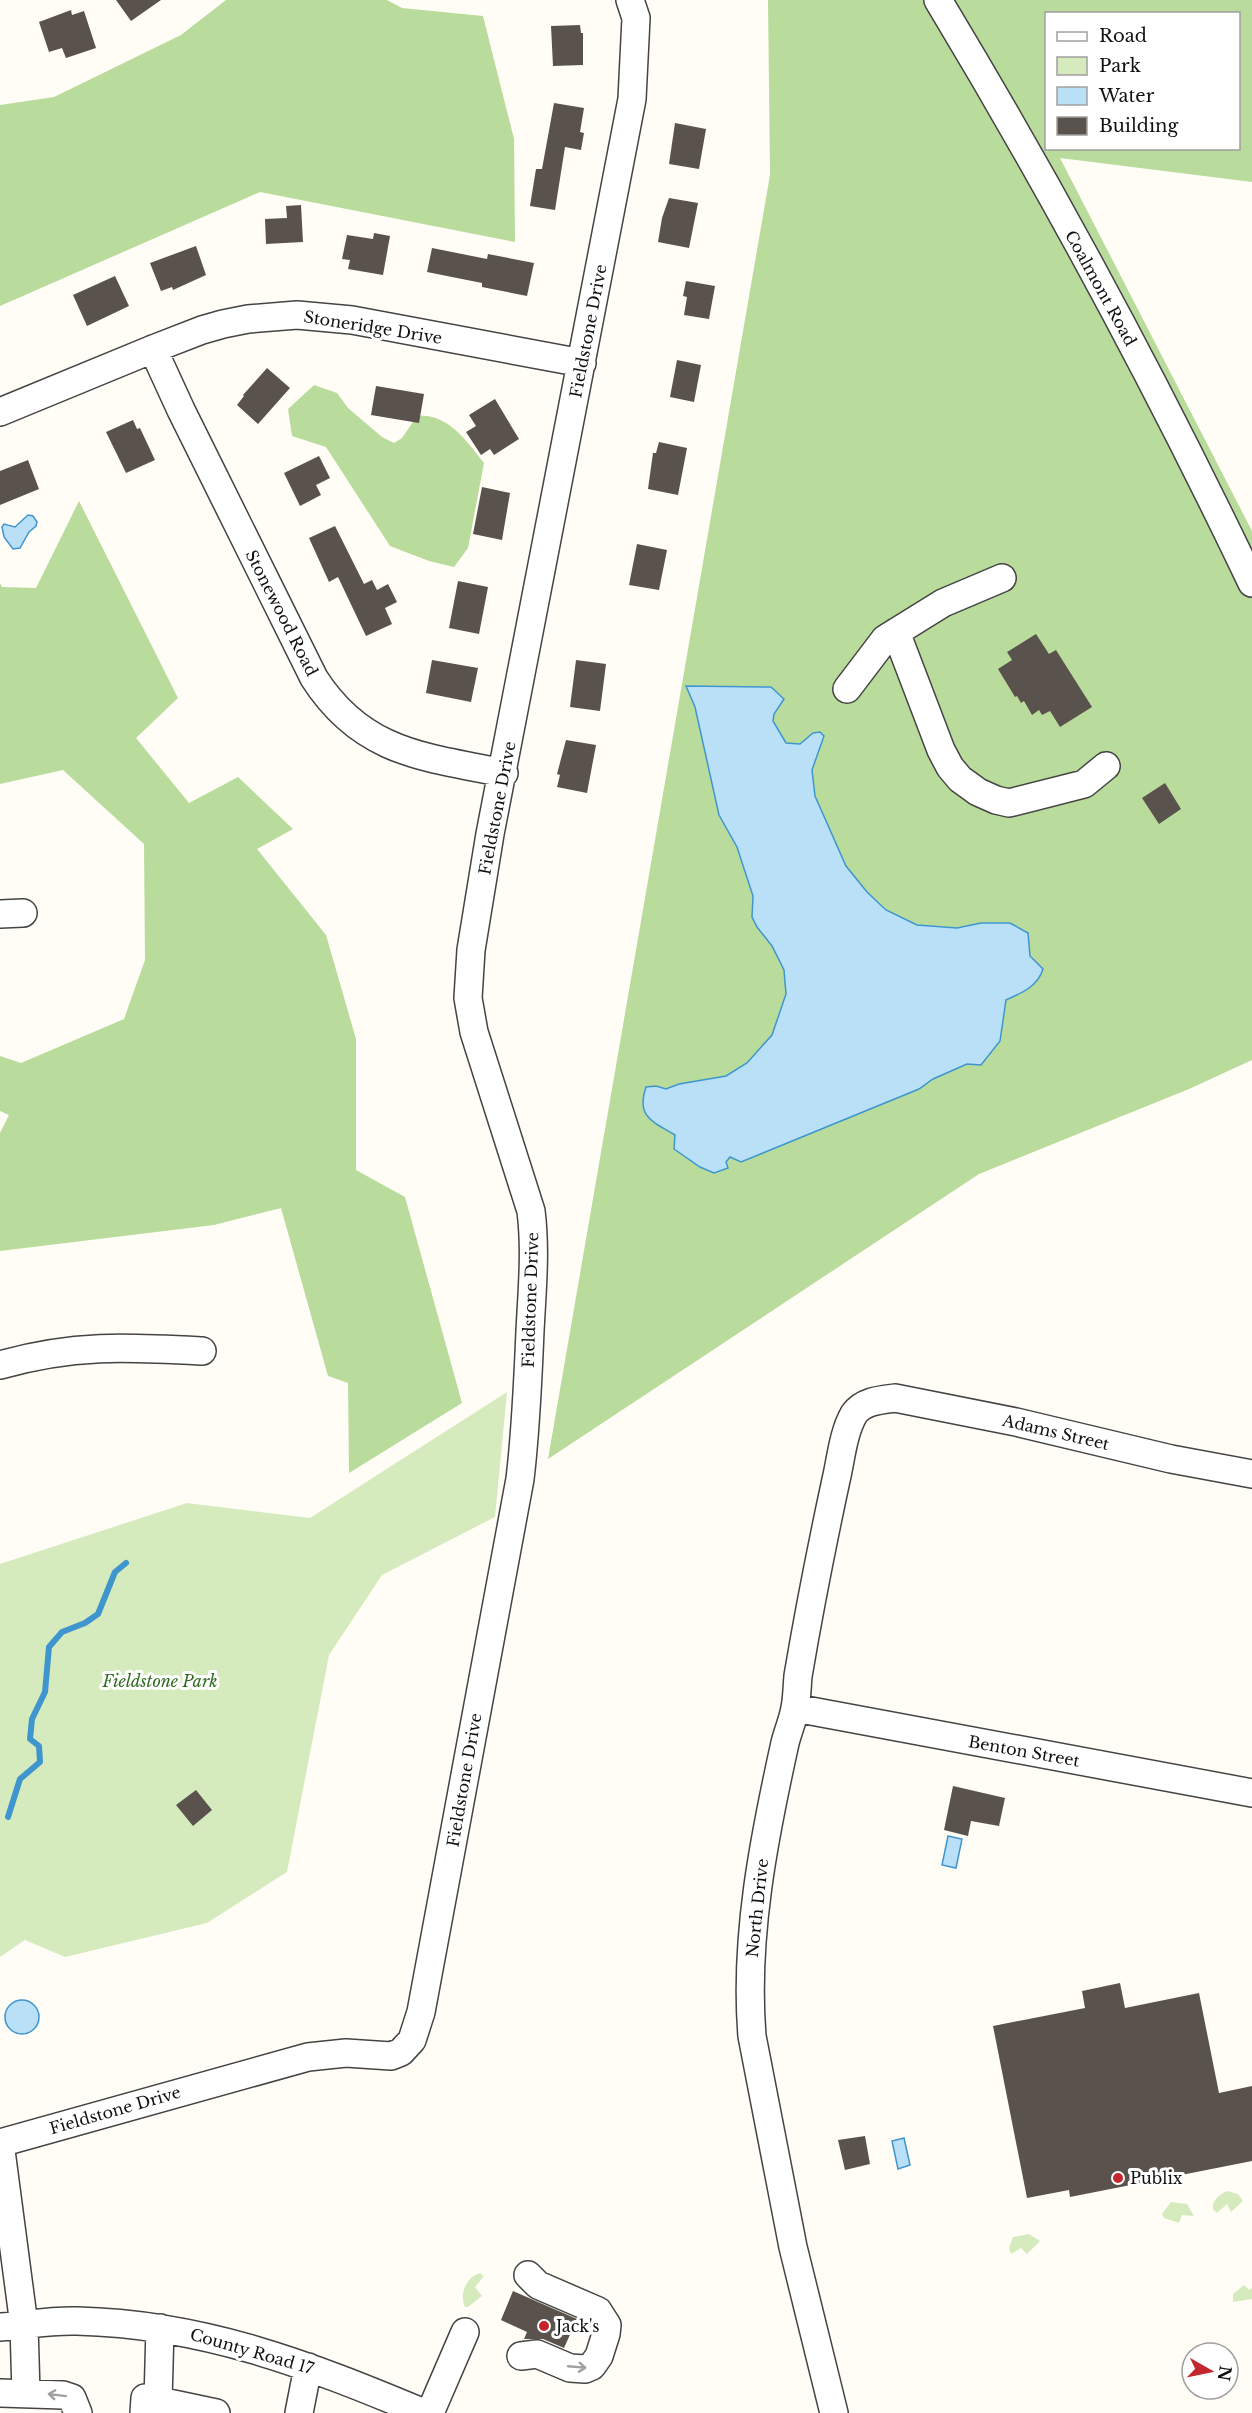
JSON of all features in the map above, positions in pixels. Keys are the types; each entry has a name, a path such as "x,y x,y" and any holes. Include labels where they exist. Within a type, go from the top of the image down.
{"street":[{"name":"Fieldstone Drive","path":"13,2393 12,2326 0,2143 308,2057 346,2053 391,2056 407,2048 421,2012 520,1479 527,1419 533,1257 531,1210 474,1032 468,998 471,950 490,834 504,772 632,99 636,18 630,0"},
{"name":"Coalmont Road","path":"938,0 985,78 1131,342 1204,483 1252,583"},
{"name":"Stoneridge Drive","path":"0,412 202,330 248,319 297,315 352,320 582,363"},
{"name":"Stonewood Road","path":"153,349 314,678 337,710 364,732 398,749 425,757 504,772"},
{"path":"847,689 885,639 943,603 1002,578"},
{"path":"896,632 940,750 950,767 978,792 1009,803 1084,784 1106,766"},
{"path":"0,1365 52,1352 78,1349 126,1347 202,1351"},
{"name":"Adams Street","path":"861,1407 876,1400 895,1398 1016,1422 1172,1459 1252,1474"},
{"name":"North Drive","path":"834,2413 793,2247 752,2036 750,2011 754,1925 762,1857 795,1708 798,1678 826,1526 848,1429 855,1413 861,1407"},
{"name":"Benton Street","path":"795,1708 1252,1793"},
{"path":"521,2356 537,2354 570,2368 585,2369 592,2366 599,2356 607,2325 598,2311 538,2285 528,2275"},
{"name":"County Road 17","path":"12,2326 78,2321 160,2328 224,2340 334,2376 424,2413"},
{"path":"160,2328 151,2407 216,2413"},
{"path":"430,2413 465,2332"},
{"path":"299,2413 308,2367"},
{"path":"13,2393 63,2395 72,2398 78,2413"}],"green space":[{"path":"226,0 387,0 402,8 483,16 514,139 515,242 260,192 0,306 0,105 54,97 181,35"},
{"path":"768,0 1252,0 1252,182 1060,158 1252,531 1252,1060 1189,1089 979,1174 548,1459 770,175"},
{"path":"314,385 337,393 348,408 382,437 394,443 402,438 417,416 428,416 456,430 478,455 484,463 468,548 454,567 429,561 390,546 326,447 292,436 288,409"},
{"path":"79,501 178,698 136,738 189,803 238,777 293,829 257,849 326,935 356,1039 356,1170 405,1197 462,1403 349,1473 348,1383 328,1376 281,1208 214,1225 0,1251 0,1133 9,1115 0,1111 0,1056 21,1063 124,1019 145,960 144,844 63,770 0,784 0,583 2,587 36,588"},
{"name":"Fieldstone Park","path":"507,1392 495,1517 382,1575 329,1655 287,1872 207,1923 65,1957 25,1940 0,1957 0,1564 187,1503 310,1518"},
{"path":"1227,2191 1238,2194 1243,2201 1231,2212 1227,2204 1217,2213 1213,2209 1215,2200"},
{"path":"1171,2202 1187,2204 1194,2216 1182,2215 1179,2223 1164,2218 1162,2214"},
{"path":"1029,2234 1040,2241 1027,2254 1021,2248 1011,2254 1009,2248 1013,2237"},
{"path":"480,2273 484,2276 475,2287 482,2296 465,2307 463,2292 465,2287 471,2278"},
{"path":"1244,2285 1249,2290 1252,2288 1252,2299 1233,2302 1233,2294"}],"water":[{"path":"28,515 33,516 37,522 36,526 29,532 20,548 13,549 4,537 2,527 4,524 15,527"},
{"path":"686,686 771,687 784,699 774,714 773,721 786,743 800,744 813,733 820,732 824,736 812,770 815,796 846,866 867,892 886,910 917,925 957,928 981,923 1010,923 1028,933 1030,956 1043,969 1033,984 1006,1000 1000,1041 981,1065 967,1064 933,1079 919,1089 741,1162 730,1157 726,1162 728,1168 714,1173 700,1167 674,1149 675,1135 648,1117 643,1105 646,1087 656,1086 666,1089 679,1084 726,1076 747,1063 772,1035 786,994 784,970 772,946 752,917 753,896 737,847 719,815 695,707"},
{"path":"948,1836 962,1839 956,1868 942,1865"},
{"path":"22,2000 34,2005 39,2017 34,2029 22,2034 10,2029 5,2017 10,2005"},
{"path":"904,2138 910,2165 898,2169 892,2141"}],"building":[{"path":"116,0 161,0 131,21"},
{"path":"71,10 72,15 84,11 96,48 66,58 62,48 49,52 39,22"},
{"path":"580,25 581,33 583,33 583,65 553,66 551,26"},
{"path":"554,103 584,108 580,132 584,133 581,150 565,147 555,210 530,206 536,169 542,169"},
{"path":"675,123 706,129 699,169 669,164"},
{"path":"669,198 698,203 689,248 658,242 662,218"},
{"path":"301,205 303,242 266,244 265,219 287,218 286,206"},
{"path":"374,233 390,236 383,275 348,269 350,260 342,259 347,235 373,239"},
{"path":"196,246 206,275 173,290 172,287 161,291 150,263"},
{"path":"432,248 487,259 488,254 534,263 527,296 482,287 482,283 427,272"},
{"path":"115,276 129,306 87,326 73,295"},
{"path":"686,281 715,286 709,319 684,315 687,297 683,296"},
{"path":"677,360 701,365 694,402 670,397"},
{"path":"267,368 290,388 258,424 237,405"},
{"path":"376,386 424,394 419,423 371,415"},
{"path":"495,399 519,439 494,455 490,449 481,455 466,432 476,426 469,415"},
{"path":"133,420 137,429 140,428 155,460 126,473 106,432"},
{"path":"659,442 687,448 678,495 648,489 653,453 656,453"},
{"path":"319,456 330,478 316,485 321,495 300,506 284,473"},
{"path":"28,460 39,489 0,505 0,471"},
{"path":"482,487 510,493 502,540 473,534"},
{"path":"335,526 364,584 372,580 377,590 388,584 397,602 385,608 392,624 366,636 338,577 329,582 309,538"},
{"path":"637,544 667,550 659,590 629,585"},
{"path":"458,581 488,587 479,634 449,628"},
{"path":"1036,634 1049,654 1056,650 1092,707 1060,727 1050,711 1042,715 1039,710 1032,715 1024,701 1021,703 1017,696 1015,697 998,669 1012,660 1007,652"},
{"path":"432,660 478,668 471,702 426,693"},
{"path":"576,660 606,664 600,711 570,707"},
{"path":"566,740 596,745 587,793 557,787 560,775 557,774"},
{"path":"1165,783 1181,809 1159,824 1142,798"},
{"path":"953,1786 1005,1798 999,1826 971,1821 968,1836 944,1830"},
{"path":"196,1790 212,1810 193,1826 176,1805"},
{"path":"1120,1983 1125,2008 1199,1993 1219,2093 1252,2086 1252,2161 1070,2197 1069,2190 1027,2198 993,2026 1085,2008 1082,1991"},
{"path":"865,2136 870,2164 845,2170 838,2140"},
{"name":"Jack's","path":"513,2291 577,2319 564,2348 543,2339 524,2339 527,2332 501,2320"}],"waterway":[{"path":"8,1817 20,1779 40,1762 39,1746 30,1739 32,1719 45,1692 49,1647 62,1632 85,1623 98,1614 115,1572 126,1563"}],"place":[{"name":"Publix","path":"1118,2178"},
{"name":"Jack's","path":"544,2326"}]}
